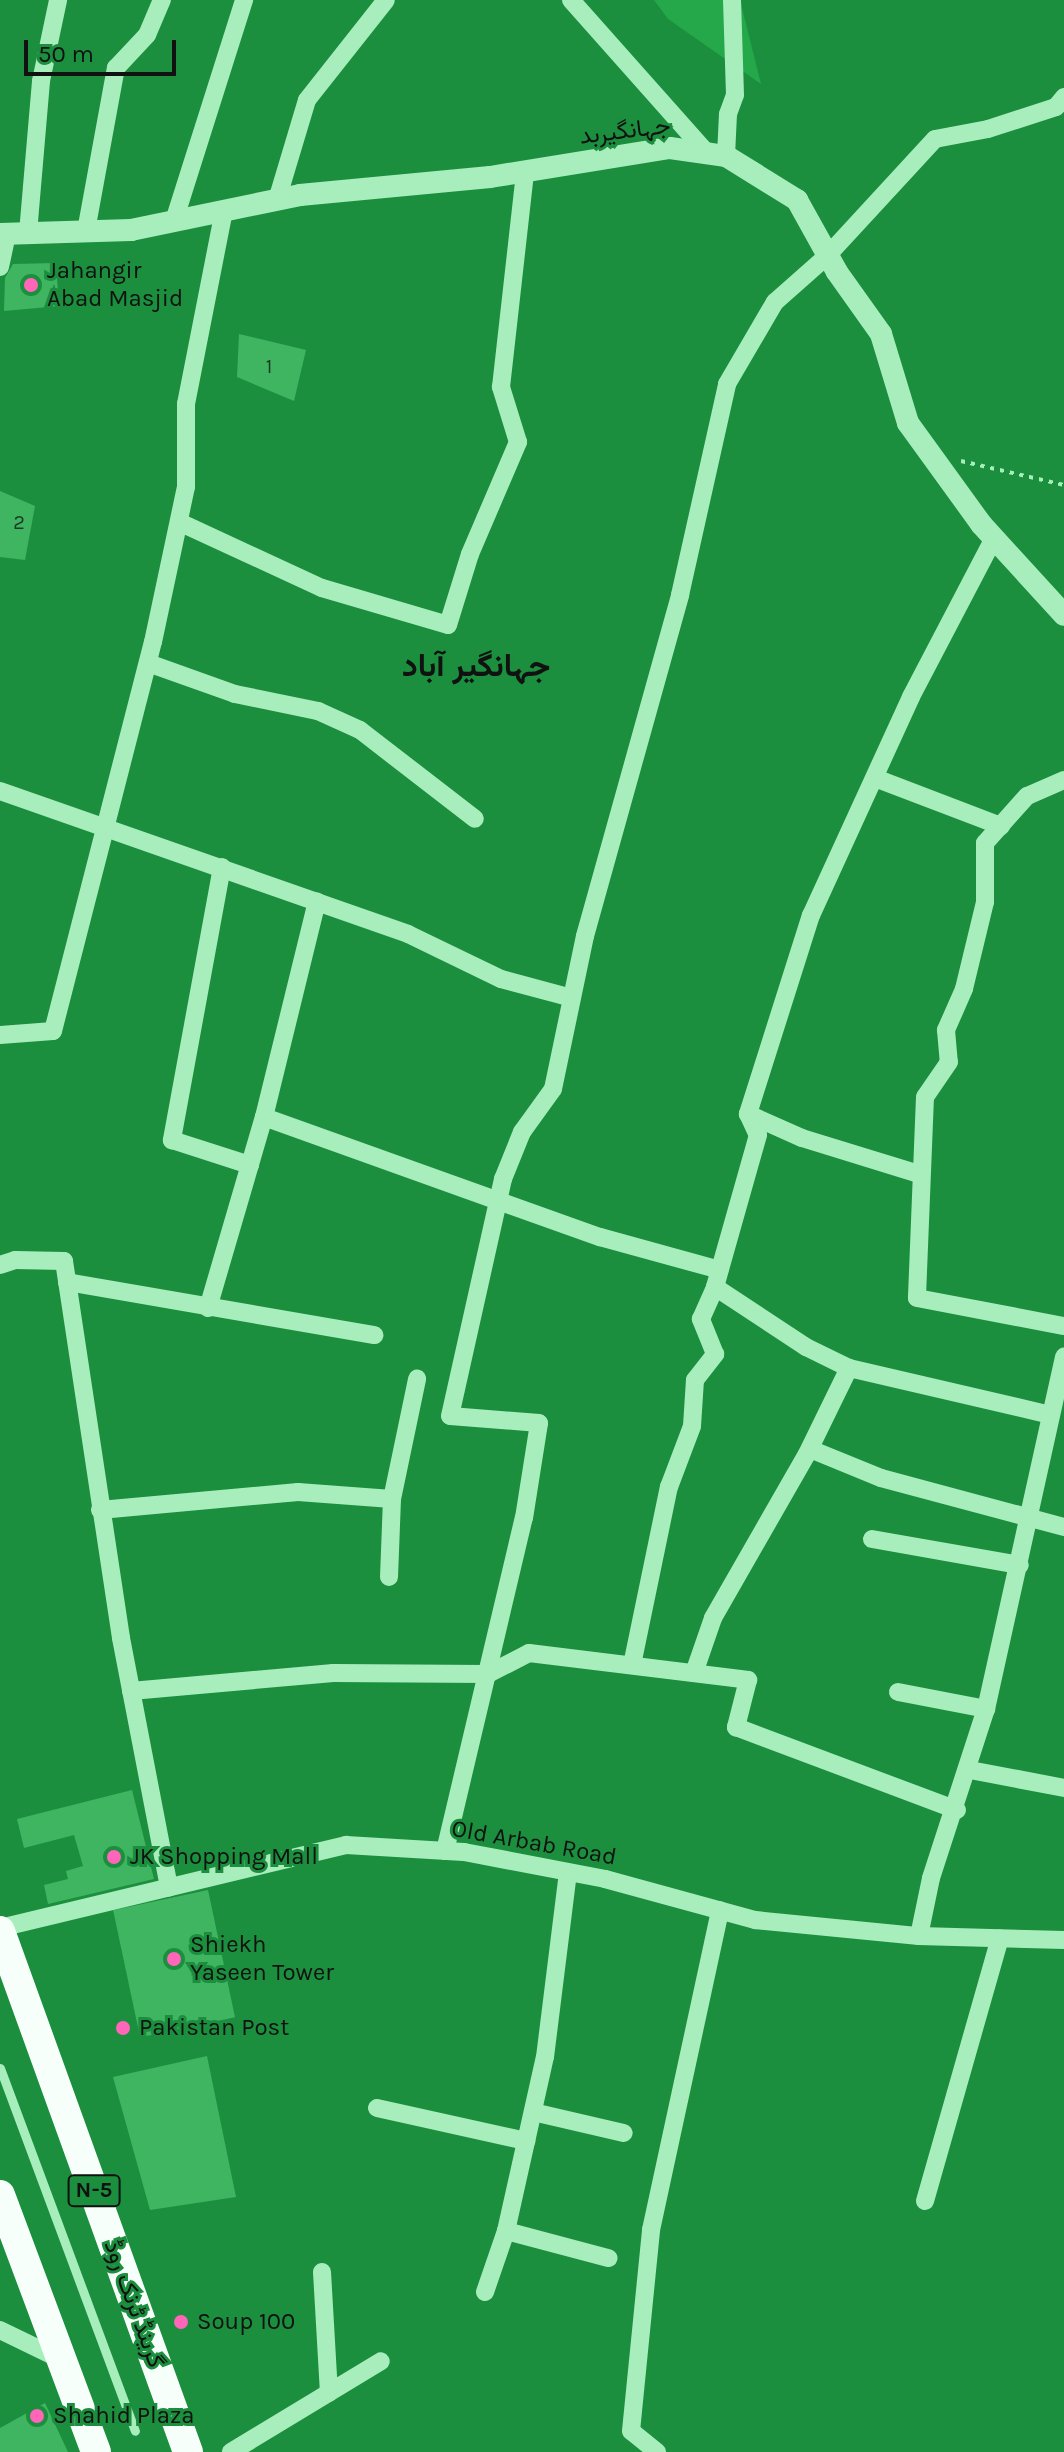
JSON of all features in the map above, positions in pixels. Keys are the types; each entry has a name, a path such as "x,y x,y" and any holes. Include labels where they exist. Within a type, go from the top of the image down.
{"highway":[{"name":"گرینڈ ٹرنک روڈ","path":"0,1929 188,2452"},
{"path":"0,2195 96,2452"},
{"path":"161,2452 171,2434 171,2407"}],"street":[{"path":"0,267 12,234 58,0"},
{"path":"86,231 116,68 147,35 162,0"},
{"path":"174,221 244,0"},
{"path":"277,200 307,100 386,0"},
{"path":"571,0 715,154 735,95 732,0"},
{"path":"445,1851 524,1518 539,1423 450,1416 499,1198 522,1132 553,1089 572,998 680,595 727,384 775,302 827,256 935,139 988,129 1056,107 1064,97"},
{"name":"جہانگیربد","path":"12,234 86,231 174,221 277,200 525,172 670,148 715,154 797,200 827,256 881,334 908,423 994,538 1064,615"},
{"path":"179,522 322,588 448,625 470,554 518,442 501,387 525,172"},
{"path":"0,1035 53,1031 108,826 179,522 186,487 186,404 224,211"},
{"path":"632,1665 669,1487 692,1426 695,1380 715,1354 701,1319 717,1278 758,1135 748,1114 811,915 911,697 994,538"},
{"path":"148,663 235,694 318,711 360,730 475,819"},
{"path":"875,778 1001,826"},
{"path":"1064,780 1027,796 985,843 985,902 964,989 946,1030 949,1062 925,1097 919,1174 917,1298 1064,1326"},
{"path":"0,791 108,826 408,934 501,979 572,998"},
{"path":"222,867 172,1140 250,1165"},
{"path":"208,1308 264,1117 317,901"},
{"path":"748,1114 802,1138 919,1174"},
{"path":"264,1117 717,1278 806,1347 849,1368 1051,1415"},
{"path":"0,1265 15,1260 64,1261 100,1510 169,1887"},
{"path":"67,1282 374,1335"},
{"path":"919,1936 931,1878 957,1810 986,1709 1064,1357"},
{"path":"694,1673 713,1618 810,1449 849,1368"},
{"path":"389,1577 392,1499 417,1379"},
{"path":"810,1449 881,1478 1064,1527"},
{"path":"100,1510 298,1492 392,1499"},
{"path":"872,1539 1020,1565"},
{"path":"131,1691 333,1673 488,1674 529,1653 748,1680 736,1727 957,1810"},
{"path":"898,1692 986,1709"},
{"path":"970,1770 1064,1788"},
{"name":"Old Arbab Road","path":"0,1929 346,1845 445,1851 568,1872 755,1920 919,1936 1064,1940"},
{"path":"485,2292 506,2231 545,2057 568,1872"},
{"path":"657,2452 631,2431 651,2230 720,1910"},
{"path":"925,2201 1000,1938"},
{"path":"377,2108 526,2141"},
{"path":"533,2112 624,2133"},
{"path":"506,2231 608,2258"},
{"path":"322,2272 329,2393"},
{"path":"0,2330 64,2361"},
{"path":"231,2452 381,2361"}],"lane":[{"path":"0,2068 135,2431"}],"path":[{"path":"931,454 1064,485"}],"green space":[{"path":"654,0 740,0 761,84 668,19"}],"building":[{"name":"Jahangir Abad Masjid","path":"56,263 59,306 4,311 5,278 13,264"},
{"path":"239,334 306,350 294,401 237,377"},
{"path":"0,491 35,506 25,560 0,557"},
{"name":"JK Shopping Mall","path":"132,1790 154,1879 48,1904 44,1885 68,1879 66,1871 83,1866 74,1835 24,1848 17,1819"},
{"name":"Shiekh Yaseen Tower","path":"208,1890 235,2017 140,2037 113,1910"},
{"path":"207,2056 236,2197 150,2210 113,2077"},
{"name":"Shahid Plaza","path":"45,2403 68,2452 0,2452 0,2428"}],"place":[{"name":"Jahangir Abad Masjid","path":"31,285"},
{"name":"JK Shopping Mall","path":"114,1857"},
{"name":"Shiekh Yaseen Tower","path":"174,1959"},
{"name":"Pakistan Post","path":"123,2028"},
{"name":"Soup 100","path":"181,2322"},
{"name":"Shahid Plaza","path":"37,2416"}],"district":[{"name":"جہانگیر آباد","path":"476,666"}]}
